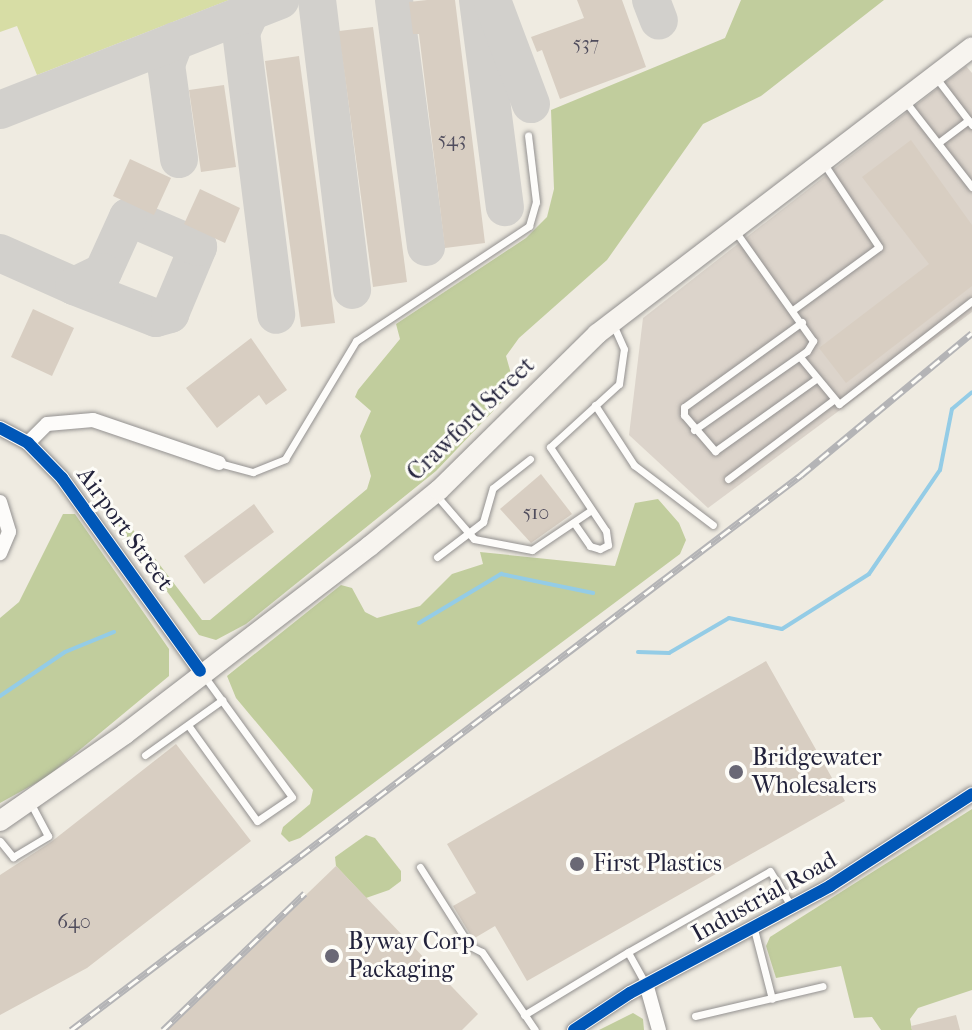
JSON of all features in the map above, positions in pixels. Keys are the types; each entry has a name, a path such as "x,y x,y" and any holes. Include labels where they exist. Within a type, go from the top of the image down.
{"main road":[{"name":"Crawford Street","path":"0,821 30,802 434,494 612,322 972,47"}],"street":[{"path":"28,443 47,424 93,420 219,463"},
{"name":"Airport Street","path":"0,428 28,443 62,478 200,671"},
{"path":"0,502 9,532 0,553"},
{"name":"Industrial Road","path":"574,1030 792,908 972,794"},
{"path":"647,987 659,1030"}],"lane":[{"path":"934,75 970,122 938,143"},
{"path":"903,99 972,187"},
{"path":"219,463 253,472 285,459 356,341 529,226 536,202 528,135"},
{"path":"794,309 879,247 823,162"},
{"path":"694,430 800,357 813,341 794,309 733,229"},
{"path":"728,479 832,401 844,402 972,301"},
{"path":"574,523 590,546 605,548 609,539 550,447 619,384 623,373 624,349 612,322"},
{"path":"802,322 684,407 694,430 715,451 816,379"},
{"path":"800,357 832,401"},
{"path":"595,405 634,465 713,525"},
{"path":"437,557 486,517 497,483 530,459"},
{"path":"434,494 478,541 537,550 590,511"},
{"path":"188,725 257,821 263,820 293,794 200,671"},
{"path":"145,755 222,700"},
{"path":"0,841 13,857 48,836 30,802"},
{"path":"420,867 470,946 482,952 535,1030"},
{"path":"524,1015 770,871 792,908"},
{"path":"754,929 772,999"},
{"path":"628,952 647,987"},
{"path":"695,1016 823,986"}],"shaded area":[{"path":"966,66 972,73 972,312 708,508 629,435 643,318"}],"green space":[{"path":"0,0 229,0 37,75 17,26 0,32"},
{"path":"741,0 884,0 761,96 703,124 607,260 519,338 506,356 515,388 436,471 246,624 216,640 199,635 105,507 109,504 117,509 202,620 210,620 367,489 371,476 360,436 371,411 355,397 358,390 400,339 396,324 526,238 547,217 554,189 551,110 725,38"},
{"path":"658,499 679,523 686,540 680,554 300,838 289,842 281,834 283,827 310,804 313,790 236,698 227,676 341,585 352,588 365,612 377,618 420,606 452,574 483,564 480,552 615,566 635,503"},
{"path":"63,514 75,514 169,649 169,676 47,777 0,803 0,618 19,602"},
{"path":"972,809 972,990 918,1008 910,1019 912,1030 881,1030 872,1017 854,1018 841,966 776,978 766,946 770,937"},
{"path":"366,835 375,838 401,871 401,881 389,890 366,898 336,866 335,857"},
{"path":"633,1013 643,1019 644,1030 599,1030"}],"building":[{"path":"455,0 485,243 445,248 419,34 413,34 409,2"},
{"path":"577,0 622,0 646,67 560,99 542,50 537,52 531,37 584,18"},
{"path":"373,27 407,282 373,287 339,31"},
{"path":"299,56 335,323 301,327 265,61"},
{"path":"224,85 236,167 201,172 189,90"},
{"path":"911,140 972,225 972,286 846,383 819,348 929,264 862,177"},
{"path":"130,159 171,178 154,215 113,196"},
{"path":"200,189 240,208 225,243 184,224"},
{"path":"33,309 74,328 52,376 11,357"},
{"path":"251,338 287,390 266,405 259,395 217,428 186,388"},
{"path":"541,474 572,514 531,543 500,509"},
{"path":"254,504 274,532 204,584 184,556"},
{"path":"766,661 845,801 527,981 495,926 473,939 453,906 476,893 447,844"},
{"path":"176,744 251,841 87,968 0,1015 0,875 51,842"},
{"name":"Byway Corp Packaging","path":"336,866 478,1014 462,1030 166,1030"},
{"path":"956,1015 960,1030 912,1030 911,1026"}],"waterway":[{"path":"638,652 669,653 729,618 782,629 869,574 940,470 952,409 972,392"},
{"path":"419,623 501,574 593,593"},
{"path":"0,696 65,652 114,632"}],"taxiway":[{"path":"0,110 280,0"},
{"path":"317,0 352,290"},
{"path":"394,0 426,247"},
{"path":"478,0 505,207"},
{"path":"651,0 659,21"},
{"path":"493,3 531,104"},
{"path":"251,11 241,32 276,315"},
{"path":"175,41 166,64 179,159"},
{"path":"0,253 74,286 156,318 170,314 198,247 128,217 103,272 74,286"}],"railway":[{"path":"71,1030 801,475 972,333"},
{"path":"163,1030 305,893"}],"cycle path":[{"path":"0,428 28,443 62,478 200,671"},
{"path":"574,1030 630,993 830,886 972,794"}],"place":[{"name":"Bridgewater Wholesalers","path":"736,772"},
{"name":"First Plastics","path":"577,864"},
{"name":"Byway Corp Packaging","path":"332,956"}]}
